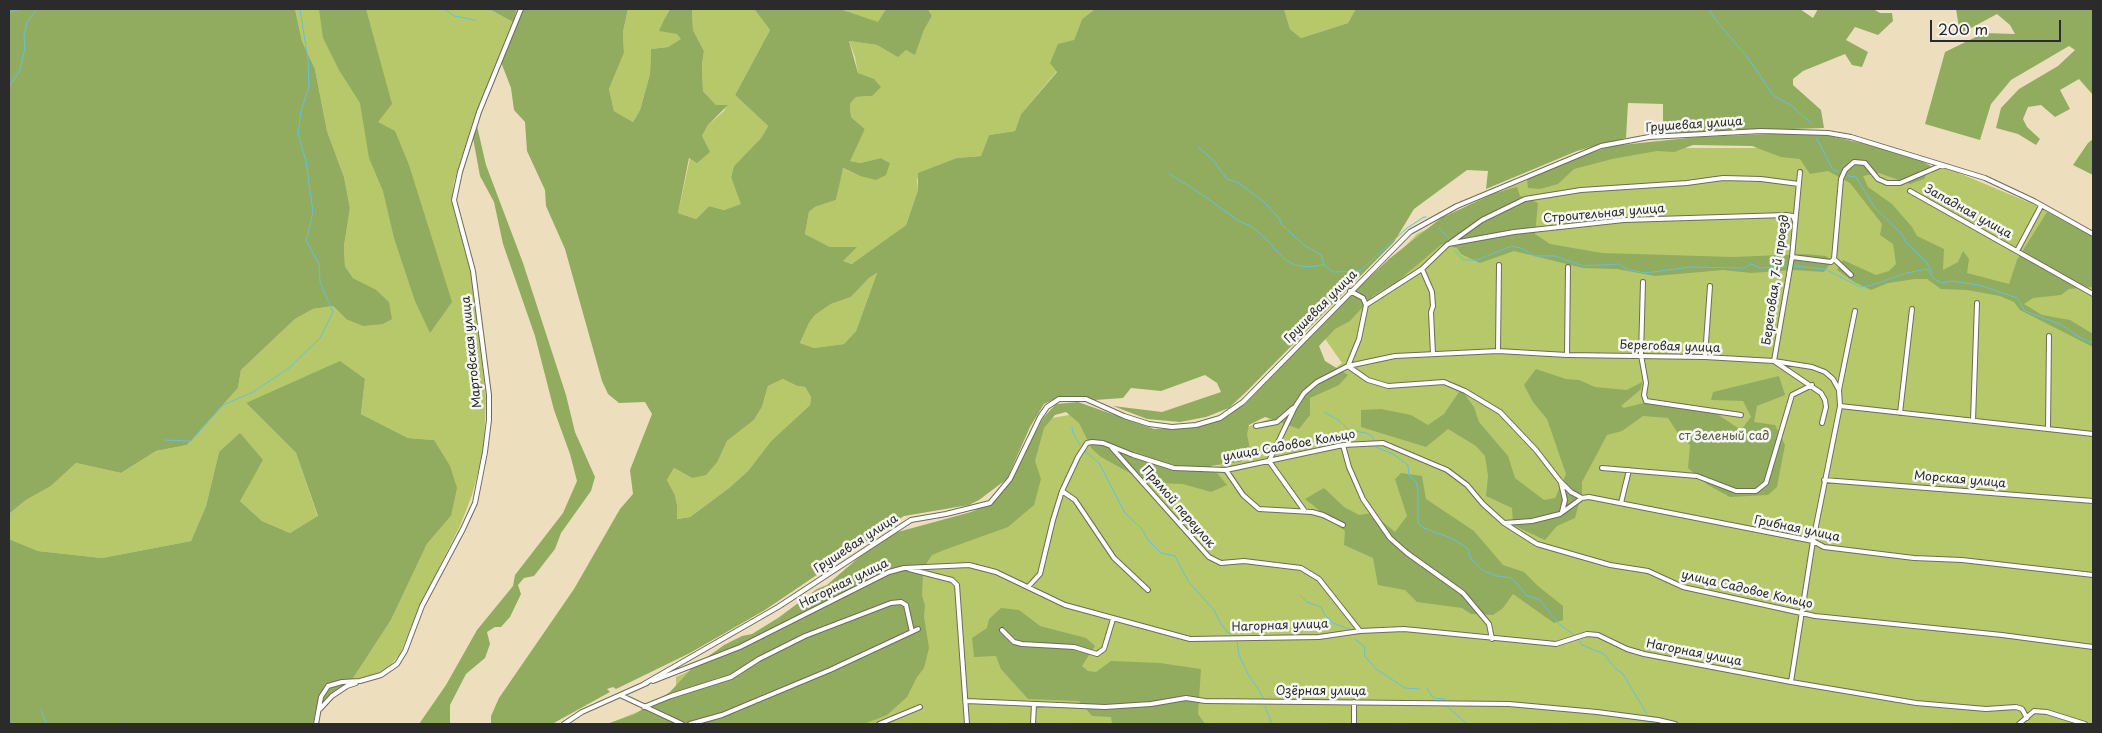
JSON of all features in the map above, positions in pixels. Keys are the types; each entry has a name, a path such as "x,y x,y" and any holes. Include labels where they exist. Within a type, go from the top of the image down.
{"street":[{"name":"Мартовская улица","path":"316,724 321,697 328,686 342,682 360,681 381,675 397,664 405,652 422,606 475,503 485,452 489,395 473,271 454,200 460,172 479,112 521,9"},
{"name":"Грушевая улица","path":"644,684 778,606 912,520 990,503 1010,479 1047,406 1059,399 1086,399 1124,416 1156,425 1172,427 1196,425 1220,418 1243,402 1410,232 1434,217 1600,146 1649,137 1761,131 1801,131 1851,137 1985,178 2093,234"},
{"path":"1834,259 1842,179 1845,170 1854,162 1864,163 1878,179 1887,183 1900,183 1942,165"},
{"name":"Береговая, 7-й проезд","path":"1774,361 1792,257 1800,172"},
{"path":"1366,305 1422,269 1448,244 1482,220 1525,199 1581,190 1687,183 1723,178 1761,179 1799,184"},
{"name":"Западная улица","path":"1910,191 2093,294"},
{"path":"2017,251 2041,206"},
{"name":"Строительная улица","path":"1448,244 1514,232 1624,220 1786,215 1793,216 1795,221"},
{"path":"1792,257 1831,262 1834,259"},
{"path":"1834,259 1851,275"},
{"path":"1498,351 1499,265"},
{"path":"1567,355 1568,267"},
{"path":"1422,269 1432,292 1433,354"},
{"path":"1643,282 1641,355 1646,382 1644,395 1646,402 1741,415"},
{"path":"1705,357 1710,286"},
{"path":"1350,291 1363,298 1366,305 1359,340 1348,366 1368,380 1388,386 1444,382 1466,391 1500,412 1536,450 1560,481 1582,498 1560,514 1532,521 1504,523"},
{"path":"1973,421 1977,303"},
{"path":"1900,413 1912,309"},
{"path":"1791,682 1813,541 1840,406 1840,390 1855,311"},
{"path":"2048,429 2049,336"},
{"name":"Береговая улица","path":"1269,461 1295,407 1304,393 1317,382 1348,366 1395,356 1498,351 1774,361 1819,370 1830,376 1840,390"},
{"path":"1774,361 1812,385 1821,393 1826,407 1822,423"},
{"path":"1602,468 1696,476 1736,491 1759,490 1766,483 1792,395 1812,385"},
{"path":"1840,406 2093,434"},
{"path":"1256,426 1277,422 1295,407"},
{"name":"улица Садовое Кольцо","path":"1028,587 1040,574 1062,491 1078,457 1087,443 1092,442 1111,446 1174,468 1226,470 1343,445 1383,443 1447,470 1467,485 1483,504 1504,523 1538,544 1610,564 1648,572 1683,587 1803,613 2093,647"},
{"path":"1343,445 1349,467 1363,499 1390,538 1407,553 1462,593 1489,624 1492,639"},
{"name":"Прямой переулок","path":"1111,446 1209,557 1221,564 1244,561 1301,568 1319,579 1360,630"},
{"path":"1269,461 1304,510"},
{"path":"1226,470 1243,495 1259,509 1304,510 1323,515 1343,525"},
{"path":"1621,503 1629,470"},
{"name":"Морская улица","path":"1824,480 2093,501"},
{"path":"1560,481 1566,504 1560,514"},
{"path":"1062,491 1075,500 1114,558 1148,590"},
{"name":"Грибная улица","path":"1582,498 1589,497 1813,541 1824,547 1914,558 1962,560 2093,575"},
{"name":"Нагорная улица","path":"564,724 582,712 644,684 740,647 889,572 904,568 969,565 996,572 1064,605 1190,639 1319,637 1360,630 1404,630 1556,644 1587,634 1598,635 1627,649 1644,654 1916,703 1986,709 2016,707 2022,709 2027,718"},
{"path":"904,568 952,580 957,585 967,724"},
{"path":"644,707 671,696 731,677 759,659 805,636 891,604 901,602 906,605 912,632"},
{"path":"1002,630 1014,642 1074,646 1097,654 1104,649 1113,619"},
{"path":"690,724 722,714 821,674 918,629"},
{"path":"319,712 332,696 347,686 360,681"},
{"path":"620,695 682,724"},
{"name":"Озёрная улица","path":"966,701 1114,706 1151,704 1186,698 1205,701 1508,704 1597,712 1675,724"},
{"path":"1354,702 1354,724"},
{"path":"1033,724 1034,704"},
{"path":"878,724 920,707"},
{"path":"2019,724 2034,711 2047,712 2085,724"}],"green space":[{"path":"9,9 295,9 302,41 315,69 327,131 344,177 350,208 344,246 345,266 353,278 375,289 389,302 392,319 383,324 363,326 346,319 333,306 313,309 295,319 241,370 238,388 187,445 156,451 121,473 76,463 51,486 26,500 9,514"},
{"path":"295,9 489,9 513,22 472,124 454,182 452,196 473,286 486,397 484,449 472,495 460,526 421,603 400,654 389,667 378,673 352,680 391,620 427,544 451,516 434,440 408,438 361,414 365,379 246,403 296,453 318,517 290,533 262,521 239,500 263,460 219,452 206,506 191,541 102,558 38,551 9,539 9,514 26,500 51,486 76,463 121,473 156,451 187,445 238,388 241,370 295,319 313,309 333,306 346,319 375,289 353,278 345,266 344,246 350,208 344,177 327,131 315,69 302,41"},
{"path":"319,9 366,9 392,104 378,122 395,131 409,165 452,302 430,333 415,301 394,238 383,191 369,158 360,103 339,70 323,38"},
{"path":"489,9 517,9 513,22"},
{"path":"523,9 628,9 623,32 624,53 609,89 614,111 633,122 640,110 650,74 651,49 668,47 681,39 677,34 659,31 665,18 670,9 692,9 693,30 704,51 702,65 703,91 716,105 728,105 708,125 702,136 710,152 697,163 689,158 678,213 696,219 709,206 724,210 741,204 731,177 734,166 761,138 768,126 735,95 770,30 754,9 840,9 878,22 886,9 928,9 932,16 924,30 915,55 906,50 898,57 877,45 849,41 858,73 874,79 881,87 872,96 856,97 850,104 851,117 865,129 850,161 860,163 881,158 890,163 886,175 876,180 860,176 843,168 836,200 815,207 809,212 805,234 830,247 857,247 843,261 852,264 906,225 918,190 918,173 957,158 981,156 989,135 1015,131 1021,114 1057,72 1050,63 1058,44 1074,40 1082,19 1095,9 1284,9 1290,29 1301,38 1348,23 1356,9 1800,9 1813,18 1818,9 1873,9 1880,13 1892,13 1893,21 1878,35 1855,27 1846,40 1868,52 1862,67 1852,65 1845,54 1803,71 1793,79 1793,85 1821,110 1824,128 1663,133 1663,104 1628,103 1626,138 1577,151 1486,189 1488,171 1467,170 1414,209 1394,242 1229,408 1206,417 1180,422 1147,419 1113,406 1162,412 1221,392 1217,383 1205,375 1161,391 1131,388 1123,398 1095,400 1077,396 1059,397 1044,404 1030,427 1007,479 979,500 969,505 904,516 765,610 690,653 616,689 613,687 607,689 610,692 552,724 491,724 491,716 499,698 574,589 620,509 633,494 630,470 652,414 645,402 619,403 608,394 602,381 565,249 546,206 545,190 527,151 525,122 514,110 511,88 501,62","holes":["877,273 856,331 844,344 814,348 800,343 809,323 815,315 831,304 851,297 869,278","783,379 797,386 805,387 811,397 810,405 771,441 748,471 729,488 690,517 677,519 675,495 667,480 674,468 692,478 706,475 718,461 727,441 754,420 762,407 768,386"]},
{"path":"628,9 670,9 665,18 682,39 668,47 651,49 650,74 640,110 633,122 614,111 609,89 624,53 623,32"},
{"path":"692,9 754,9 770,30 735,95 768,126 761,138 734,166 731,177 742,204 724,210 709,206 696,219 678,213 690,158 708,125 724,111 727,105 716,105 703,91 702,65 704,51 693,30"},
{"path":"840,9 886,9 878,23"},
{"path":"928,9 1095,9 1082,19 1074,40 1057,71 1021,114 1015,131 989,135 981,156 957,158 917,179 918,190 906,225 853,264 842,261 856,247 830,247 805,234 809,212 815,207 836,200 842,168 860,176 890,163 881,158 860,163 849,161 865,129 851,117 850,104 856,97 872,96 874,80 858,73 849,41 877,45 898,56 906,50 915,54 924,30 932,16"},
{"path":"1284,9 1356,9 1356,11 1348,23 1301,38 1290,29"},
{"path":"1956,9 2093,10 2093,95 2079,79 2060,90 2070,109 2055,117 2041,105 2028,107 2023,119 2027,127 2040,139 2036,145 2018,134 1996,128 2001,108 2019,89 2058,66 2075,50 2069,46 2011,80 1991,104 1980,140 1925,124 1945,52 1984,33 2015,34 2010,25 1997,14 1960,34"},
{"path":"477,126 486,165 523,263 566,395 575,432 595,477 591,491 561,533 555,549 534,576 524,578 518,585 521,594 510,617 501,627 495,627 487,632 490,644 485,658 466,674 450,705 450,724 419,724 446,685 477,630 513,586 515,575 563,513 577,481 570,454 554,410 535,336 503,244 494,202 480,176 473,138"},
{"path":"1794,133 1825,135 1866,144 1920,160 1931,166 1924,179 1910,184 1879,173 1863,176 1868,187 1892,204 1912,227 1917,236 1944,249 1943,270 1958,262 1963,251 1969,259 1967,273 2009,284 2017,260 2047,212 2093,237 2093,287 2069,289 2061,295 2033,298 2024,304 2042,315 2070,320 2093,334 2093,347 2020,310 2014,302 2000,296 1967,290 1941,289 1927,279 1888,283 1871,290 1854,282 1837,270 1843,260 1876,275 1889,271 1896,264 1893,244 1880,235 1882,224 1850,183 1828,171 1810,174 1800,159 1781,157 1752,146 1693,145 1674,152 1657,151 1612,159 1574,169 1558,184 1540,189 1528,188 1527,179 1611,146 1698,137"},
{"path":"2093,139 2093,175 2073,165 2088,143"},
{"name":"ст Зеленый сад","path":"1641,148 1799,148 1913,181 1942,166 2040,207 2093,236 2093,724 608,724 676,696 676,677 775,632 995,514 1035,433 1052,418 1097,410 1110,441 1148,480 1248,460 1239,430 1272,418 1342,363 1321,333 1417,234 1510,187 1600,152"},
{"path":"1517,187 1520,196 1538,203 1535,234 1550,244 1602,253 1733,257 1805,254 1826,256 1830,259 1829,265 1824,272 1793,270 1751,273 1723,270 1655,276 1617,269 1583,268 1514,251 1480,263 1461,254 1457,248 1442,244 1398,281 1373,296 1350,321 1335,329 1319,346 1325,361 1348,375 1339,385 1310,398 1310,415 1299,429 1265,417 1249,425 1247,434 1251,455 1240,462 1211,466 1227,485 1211,492 1183,484 1157,483 1130,473 1101,457 1092,449 1079,423 1066,412 1055,415 1044,428 1035,461 1041,479 1034,505 1008,527 932,555 926,564 923,574 922,595 925,606 924,617 929,648 924,668 907,697 887,715 864,724 607,724 635,714 670,692 692,668 724,645 742,636 752,634 778,618 817,589 827,585 865,552 894,533 971,512 992,503 1011,480 1043,418 1056,404 1078,402 1154,429 1191,428 1218,421 1246,403 1350,295 1389,259 1441,218 1495,193"},
{"path":"877,273 856,331 844,344 814,348 800,343 809,323 815,315 831,304 851,297 869,278"},
{"path":"340,361 365,379 361,414 408,438 434,440 450,466 457,488 451,516 427,544 391,620 352,680 332,683 319,696 313,724 9,724 9,539 38,551 102,558 191,541 206,506 219,452 240,433 263,460 240,501 262,521 290,533 318,516 296,453 246,403"},
{"path":"1536,369 1566,379 1579,380 1595,387 1627,390 1642,382 1641,389 1621,406 1624,408 1643,403 1717,414 1741,430 1751,417 1743,401 1711,400 1713,392 1779,376 1785,395 1757,406 1754,422 1775,425 1785,445 1777,487 1768,495 1730,497 1708,485 1688,468 1690,445 1681,438 1668,418 1643,416 1622,431 1607,435 1582,482 1582,492 1575,518 1557,526 1545,540 1513,525 1512,508 1486,496 1488,476 1485,456 1476,446 1448,429 1426,447 1361,427 1361,410 1381,409 1411,415 1428,425 1444,414 1461,389 1474,407 1479,422 1508,456 1515,478 1544,500 1555,498 1566,474 1547,419 1533,402 1524,385"},
{"path":"783,379 797,386 805,387 811,397 810,405 771,441 748,471 729,488 690,517 676,519 677,505 675,495 667,480 674,468 692,478 718,461 727,441 754,420 762,407 768,386"},
{"path":"1401,473 1422,476 1426,499 1474,531 1503,565 1524,572 1563,606 1563,620 1554,623 1513,594 1503,608 1493,615 1471,614 1462,608 1417,602 1405,590 1378,585 1373,558 1344,545 1345,531 1305,499 1324,488 1344,507 1359,515 1372,513 1395,532 1407,516 1395,479"},
{"path":"1001,608 1019,610 1040,626 1086,638 1095,646 1082,666 1088,671 1096,672 1111,661 1160,663 1201,669 1198,714 1205,724 1112,724 1111,717 1092,716 1079,701 1028,699 1001,669 996,656 974,657 972,638 987,628 989,619"},
{"path":"343,683 352,683 343,687 320,708 322,699 329,687"}],"waterway":[{"path":"9,12 22,9"},
{"path":"9,87 20,70 25,48 24,35 27,22 37,9"},
{"path":"164,440 191,441 223,405 253,392 289,368 320,338 333,312 320,282 319,264 306,241 313,212 306,161 298,134 301,111 309,86 308,60 300,9"},
{"path":"445,9 454,16 475,20"},
{"path":"1709,9 1714,18 1748,58 1773,95 1792,106 1811,123"},
{"path":"1816,137 1833,170 1839,172"},
{"path":"1198,147 1214,161 1227,179 1239,183 1264,202 1279,218 1282,225 1304,245 1321,255 1324,265 1333,272 1360,271 1407,228 1426,217"},
{"path":"1169,174 1239,221 1251,226 1285,260 1295,265 1308,267 1324,265"},
{"path":"1848,176 1856,177 1875,208 1900,232 1906,242 1927,263 1932,273"},
{"path":"1439,228 1449,239"},
{"path":"1455,251 1463,260 1477,260 1512,246 1521,248 1534,256 1555,256 1583,266 1619,264 1626,269 1645,273 1690,267 1744,268 1751,264 1760,268 1786,266"},
{"path":"1794,266 1825,269 1860,287 1927,269 1934,279 1942,283 1952,281 1979,285 2017,298 2025,311 2062,325 2079,337 2093,343"},
{"path":"1324,412 1340,421 1349,430 1366,433 1372,436 1374,440"},
{"path":"1072,427 1073,433 1080,445"},
{"path":"1376,447 1393,454 1408,465 1409,475 1416,482 1418,490 1418,523 1424,528 1451,538 1467,548 1471,559 1484,571 1497,576 1512,578 1527,596 1539,599 1559,624 1573,634"},
{"path":"1085,451 1099,463 1125,513 1142,529 1148,540 1161,553 1175,556 1188,581 1214,610 1227,632 1231,634"},
{"path":"1300,595 1307,602 1321,607 1325,615 1333,623 1349,629"},
{"path":"1355,639 1365,647 1364,655 1376,669 1405,688 1419,689"},
{"path":"1237,641 1239,655 1249,676 1263,698"},
{"path":"1579,641 1582,645 1604,654 1616,669 1623,674 1647,714"},
{"path":"1427,688 1433,698 1445,699"},
{"path":"1265,706 1272,724"},
{"path":"1447,706 1467,724"},
{"path":"41,710 47,724"}]}
